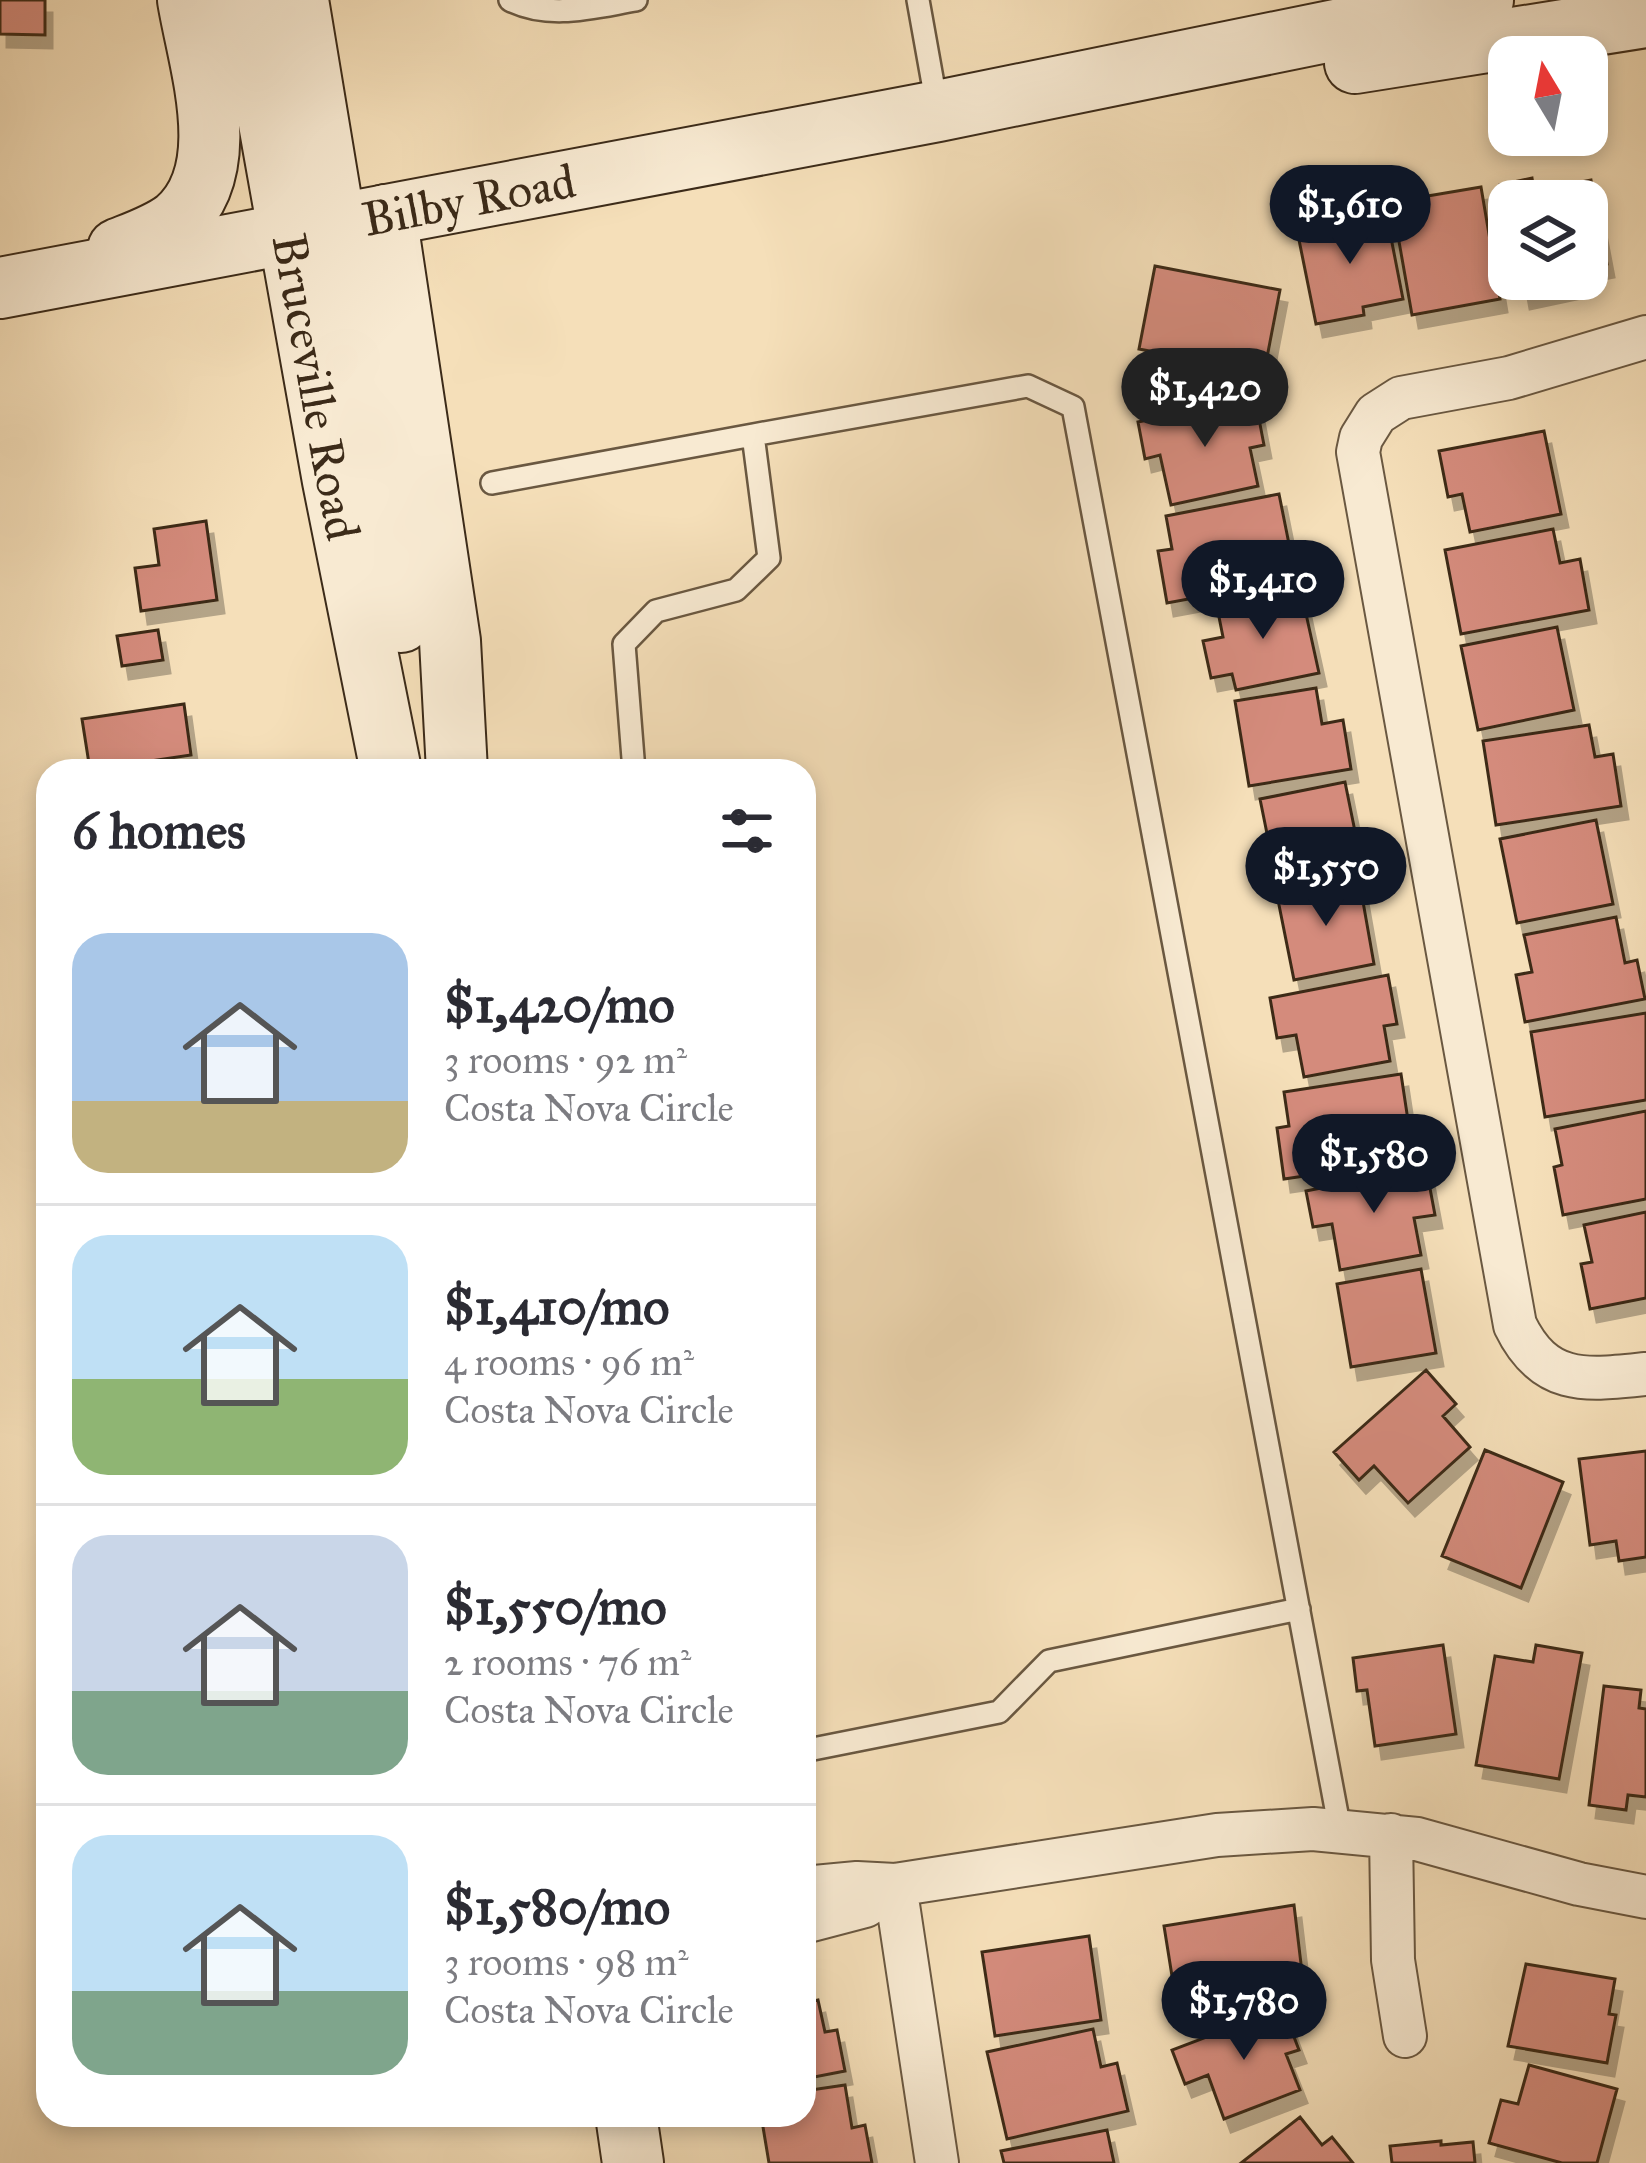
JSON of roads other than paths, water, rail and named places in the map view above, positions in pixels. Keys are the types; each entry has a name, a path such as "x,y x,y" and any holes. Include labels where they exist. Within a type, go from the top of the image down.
{"main road":[{"path":"58,277 173,224 206,178 210,141 188,0"},
{"name":"Bruceville Road","path":"247,0 336,224 390,759"},
{"name":"Bruceville Road","path":"298,0 420,759"},
{"name":"Bilby Road","path":"0,288 938,111 1483,0"},
{"name":"Bilby Road","path":"938,111 1389,58 1646,17"},
{"path":"336,224 450,641 456,759"},
{"path":"628,2127 634,2163"}],"street":[{"path":"1646,337 1525,374 1401,398 1376,414 1360,438 1358,452 1515,1325 1534,1356 1563,1374 1594,1379 1646,1373"},
{"path":"816,1887 857,1882 895,1885 1216,1835 1340,1830 1469,1850 1579,1884 1646,1897"},
{"path":"1391,1835 1394,1960 1405,2036"},
{"path":"816,1919 865,1906 895,1885"},
{"path":"895,1885 937,2163"}],"lane":[{"path":"510,0 527,8 562,11 636,0"},
{"path":"918,0 938,111"},
{"path":"492,484 1028,386 1073,407 1340,1830"},
{"path":"633,759 624,644 656,611 736,590 769,558 753,435"},
{"path":"816,1748 999,1712 1049,1661 1299,1609"}]}
